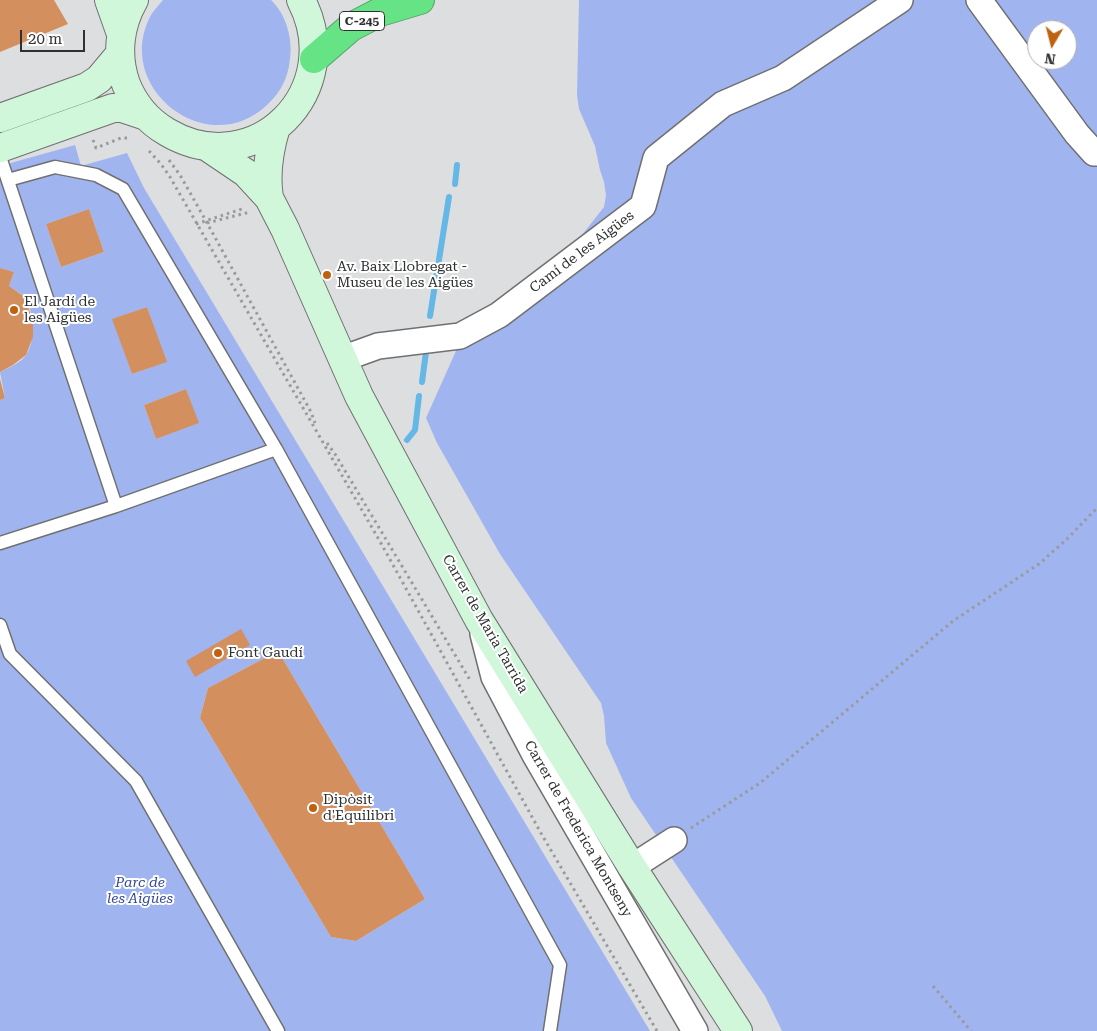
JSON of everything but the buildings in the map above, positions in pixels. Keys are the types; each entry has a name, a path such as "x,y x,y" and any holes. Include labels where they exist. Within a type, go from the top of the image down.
{"highway":[{"name":"C-245","path":"314,59 351,27 380,12 420,0"}],"main road":[{"path":"109,0 121,44 124,76 141,127"},
{"path":"0,118 87,87 99,79 121,44 126,17 134,0"},
{"path":"141,127 154,123 184,141 206,146 243,143 276,127 293,111 305,92 314,59 312,28 301,0"},
{"path":"0,148 113,108 122,108 141,127"},
{"path":"258,205 266,183 270,146 276,127"},
{"path":"206,146 246,173 258,205"},
{"name":"Carrer de Maria Tarrida","path":"258,205 285,229 358,396 479,620 632,867 738,1031"}],"street":[{"name":"Camí de les Aigües","path":"342,359 378,346 460,336 499,315 643,206 656,158 723,104 783,78 900,0"},
{"path":"979,0 1076,134 1094,153 1097,153"},
{"name":"Carrer de Frederica Montseny","path":"479,620 494,677 534,755 695,1031"},
{"path":"632,867 674,840"}],"lane":[{"path":"0,157 116,506"},
{"path":"8,180 55,167 96,175 123,189 276,449 560,965 550,1031"},
{"path":"0,542 116,506 276,449"},
{"path":"0,625 10,654 136,781 278,1031"}],"path":[{"path":"93,139 96,148 121,138 129,137 141,127"},
{"path":"148,150 170,176 196,224 317,430 547,844 657,1031"},
{"path":"166,156 180,175 311,412 317,430 335,454 470,681"},
{"path":"206,222 258,205"},
{"path":"196,224 258,205"},
{"path":"674,840 760,783 952,621 1039,564 1097,508"},
{"path":"933,986 971,1031"}],"green space":[{"path":"163,0 271,0 281,12 287,27 291,51 286,78 272,100 243,120 218,125 194,121 172,108 155,90 144,67 142,42 151,15"},
{"path":"579,0 1097,0 1097,1031 782,1031 765,996 631,798 606,743 601,703 500,554 437,443 426,418 460,342 582,235 604,207 606,195 595,146 579,109 577,95"},
{"name":"Parc de les Aigües","path":"75,145 81,166 127,153 144,188 650,1031 0,1031 0,400 5,398 0,372 24,358 31,342 33,326 25,298 9,286 14,272 0,268 0,166","holes":["89,209 104,252 61,267 46,224","147,307 166,362 132,374 113,319","186,389 198,423 156,439 144,405","278,651 425,899 356,941 331,937 200,718 208,688"]}],"waterway":[{"path":"455,184 457,165"},
{"path":"430,316 449,197"},
{"path":"422,382 426,352"},
{"path":"407,440 415,430 419,396"}],"place":[{"name":"Av. Baix Llobregat - Museu de les Aigües","path":"327,275"},
{"name":"El Jardí de les Aigües","path":"14,310"},
{"name":"Font Gaudí","path":"218,653"},
{"name":"Dipòsit d'Equilibri","path":"313,808"}]}
